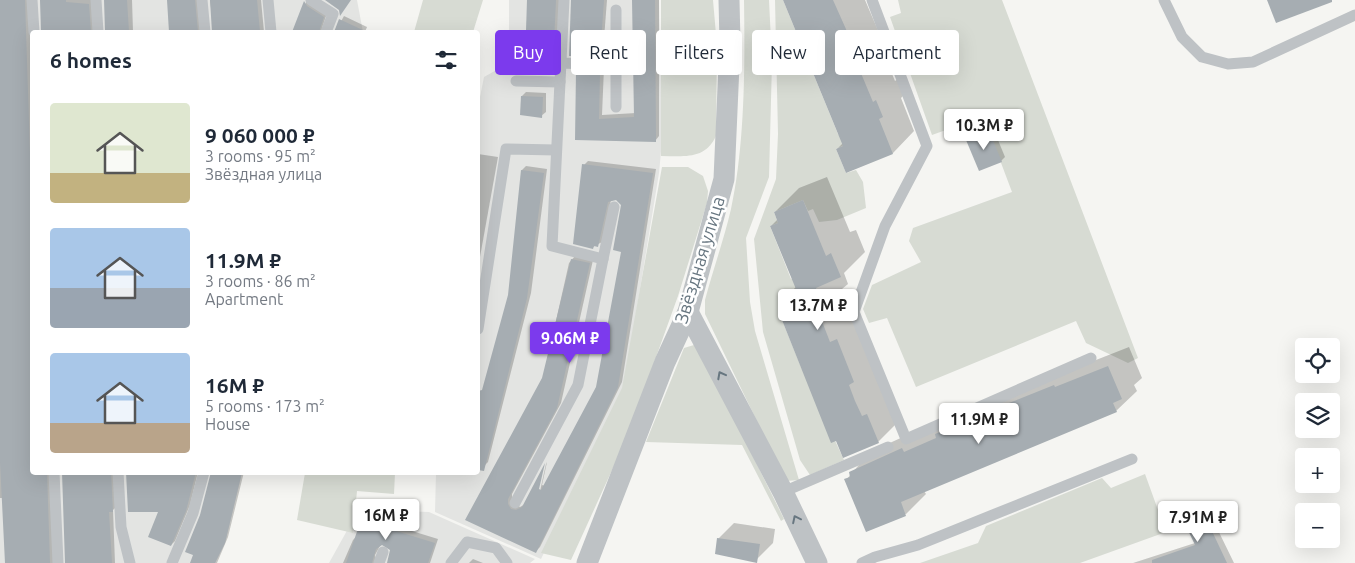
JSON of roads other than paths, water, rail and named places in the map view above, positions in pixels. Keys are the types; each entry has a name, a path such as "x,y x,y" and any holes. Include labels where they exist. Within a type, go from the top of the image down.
{"street":[{"name":"Звёздная улица","path":"587,563 665,362 688,312 724,179 730,42 728,0"},
{"path":"688,312 783,492 817,563"}],"lane":[{"path":"32,0 34,30"},
{"path":"96,0 98,30"},
{"path":"202,0 205,30"},
{"path":"268,0 271,30"},
{"path":"311,0 332,14 327,30"},
{"path":"561,48 564,0"},
{"path":"872,0 927,146 885,226 854,312 906,439 1091,358"},
{"path":"1164,0 1182,38 1202,57 1228,64 1253,62 1355,14"},
{"path":"616,10 616,30"},
{"path":"560,75 552,246 603,259"},
{"path":"616,75 616,106"},
{"path":"516,81 560,82"},
{"path":"480,316 506,148 556,150"},
{"path":"515,503 578,385 614,207"},
{"path":"783,492 888,447"},
{"path":"862,563 875,557 918,545 1132,459"},
{"path":"54,475 58,563"},
{"path":"118,475 121,527 130,563"},
{"path":"172,563 193,513 203,475"},
{"path":"452,563 467,542 496,548 507,563"}]}
